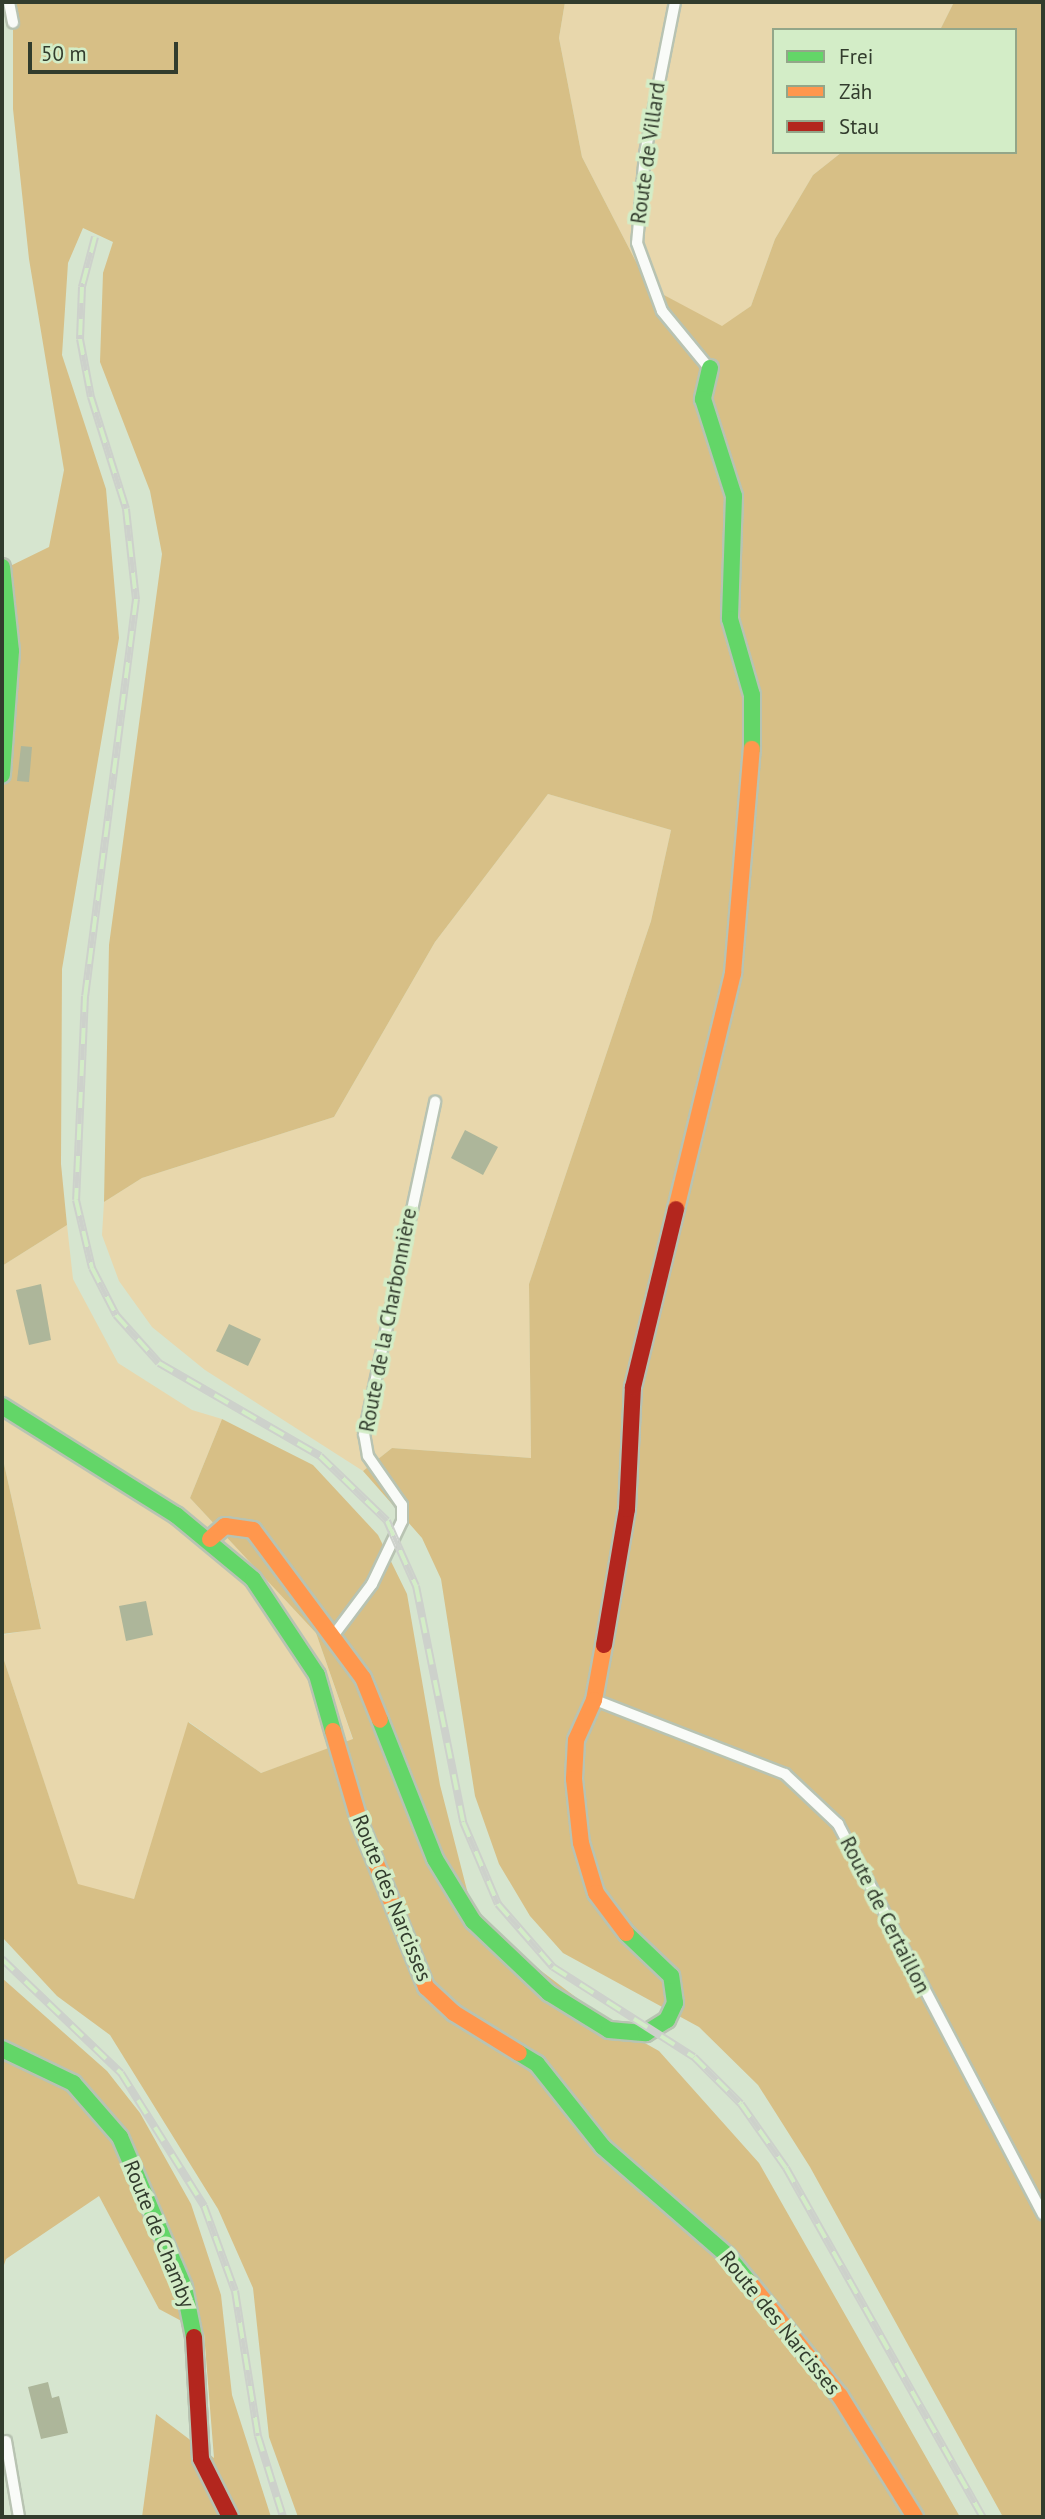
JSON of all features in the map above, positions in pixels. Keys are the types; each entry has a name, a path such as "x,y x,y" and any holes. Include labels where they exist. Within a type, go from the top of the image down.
{"street":[{"path":"210,1539 225,1526 253,1530 373,1696 402,1785 473,1921 548,1993 609,2030 638,2035 667,2020 676,1994 665,1965 604,1907 585,1861 576,1810 576,1740 594,1699 627,1509 633,1387 723,1029 752,787 752,695 730,619 734,496 703,399 709,368"},
{"path":"2,567 11,651 2,775"},
{"name":"Route des Narcisses","path":"2,1406 210,1539 259,1587 317,1675 361,1826 426,1987 454,2013 547,2073 603,2147 727,2255 840,2396 915,2517"},
{"name":"Route de Chamby","path":"2,2049 73,2083 120,2137 191,2312 201,2459 230,2517"}],"lane":[{"path":"9,2 13,23"},
{"name":"Route de Villard","path":"675,2 645,154 636,243 662,311 709,368"},
{"name":"Route de la Charbonnière","path":"332,1637 372,1584 401,1521 402,1505 368,1456 364,1434 435,1102"},
{"name":"Route de Certaillon","path":"594,1699 785,1774 838,1824 1043,2214"},
{"path":"6,2441 19,2517"}],"shaded area":[{"path":"13,2 565,2 559,38 582,157 649,287 722,326 751,306 775,239 813,175 839,154 1017,154 1017,28 941,28 954,2 1043,2 1043,2517 1003,2517 810,2167 758,2085 699,2027 563,1953 530,1916 499,1864 475,1796 441,1579 422,1538 363,1471 392,1448 531,1458 529,1284 651,921 671,830 548,794 435,942 334,1117 142,1178 104,1202 109,945 162,554 150,491 100,362 103,273 113,242 83,228 68,263 62,355 106,489 119,638 62,969 61,1164 67,1225 2,1266 2,570 49,547 64,470 29,259 13,109"},
{"path":"565,2 954,2 941,28 772,28 772,154 839,154 813,175 775,239 751,306 722,327 649,287 582,157 559,38"},
{"path":"548,794 671,830 651,921 529,1284 531,1458 392,1448 363,1471 205,1370 152,1327 119,1281 102,1235 104,1202 142,1178 334,1117 435,942"},
{"path":"67,1225 73,1279 118,1363 192,1410 222,1419 190,1498 316,1633 353,1740 261,1773 189,1722 134,1899 78,1885 2,1654 2,1635 41,1628 2,1455 2,1266"},
{"path":"222,1419 313,1465 378,1535 407,1594 440,1785 469,1898 490,1932 611,2024 659,2051 759,2163 960,2517 298,2517 269,2437 253,2288 218,2209 110,2035 57,1996 2,1937 2,1654 78,1884 134,1899 188,1722 261,1773 353,1739 316,1633 190,1498"},
{"path":"2,1455 41,1629 2,1634"},
{"path":"2,1978 107,2071 140,2113 191,2204 221,2295 232,2395 271,2517 142,2517 156,2414 214,2458 204,2333 159,2309 99,2196 6,2259 2,2271"}],"building":[{"path":"21,746 32,747 29,782 17,781"},
{"path":"465,1130 498,1147 483,1175 451,1158"},
{"path":"41,1284 51,1340 29,1345 16,1290"},
{"path":"229,1324 261,1339 248,1366 216,1351"},
{"path":"146,1601 153,1635 126,1641 119,1606"},
{"path":"48,2382 52,2398 59,2396 68,2433 41,2439 28,2387"}],"railway":[{"path":"95,237 82,287 80,339 91,397 126,509 136,599 85,996 76,1200 92,1268 116,1315 159,1363 320,1456 387,1521 416,1586 463,1822 498,1904 553,1967 694,2057 741,2104 786,2168 983,2517"},
{"path":"2,1959 121,2073 204,2206 235,2291 258,2436 283,2517"}],"traffic: fast":[{"path":"710,368 703,399 734,496 730,619 752,695 752,749"},
{"path":"2,567 11,651 2,775"},
{"path":"2,1406 176,1515 253,1579 317,1675 333,1731"},
{"path":"380,1720 435,1859 473,1921 549,1993 609,2030 646,2033 667,2020 675,2003 671,1976 626,1933"},
{"path":"2,2049 73,2083 120,2137 184,2287 194,2337"},
{"path":"519,2053 537,2064 603,2147 727,2255 750,2283"}],"traffic: slow":[{"path":"676,1209 733,973 752,749"},
{"path":"210,1539 225,1526 253,1530 363,1678 380,1720"},
{"path":"604,1645 594,1700 576,1740 574,1779 581,1843 596,1893 626,1933"},
{"path":"333,1731 361,1826 426,1987 454,2013 519,2053"},
{"path":"750,2283 840,2396 915,2517"}],"traffic: jam":[{"path":"604,1645 627,1509 633,1387 676,1209"},
{"path":"194,2337 201,2459 230,2517"}]}
